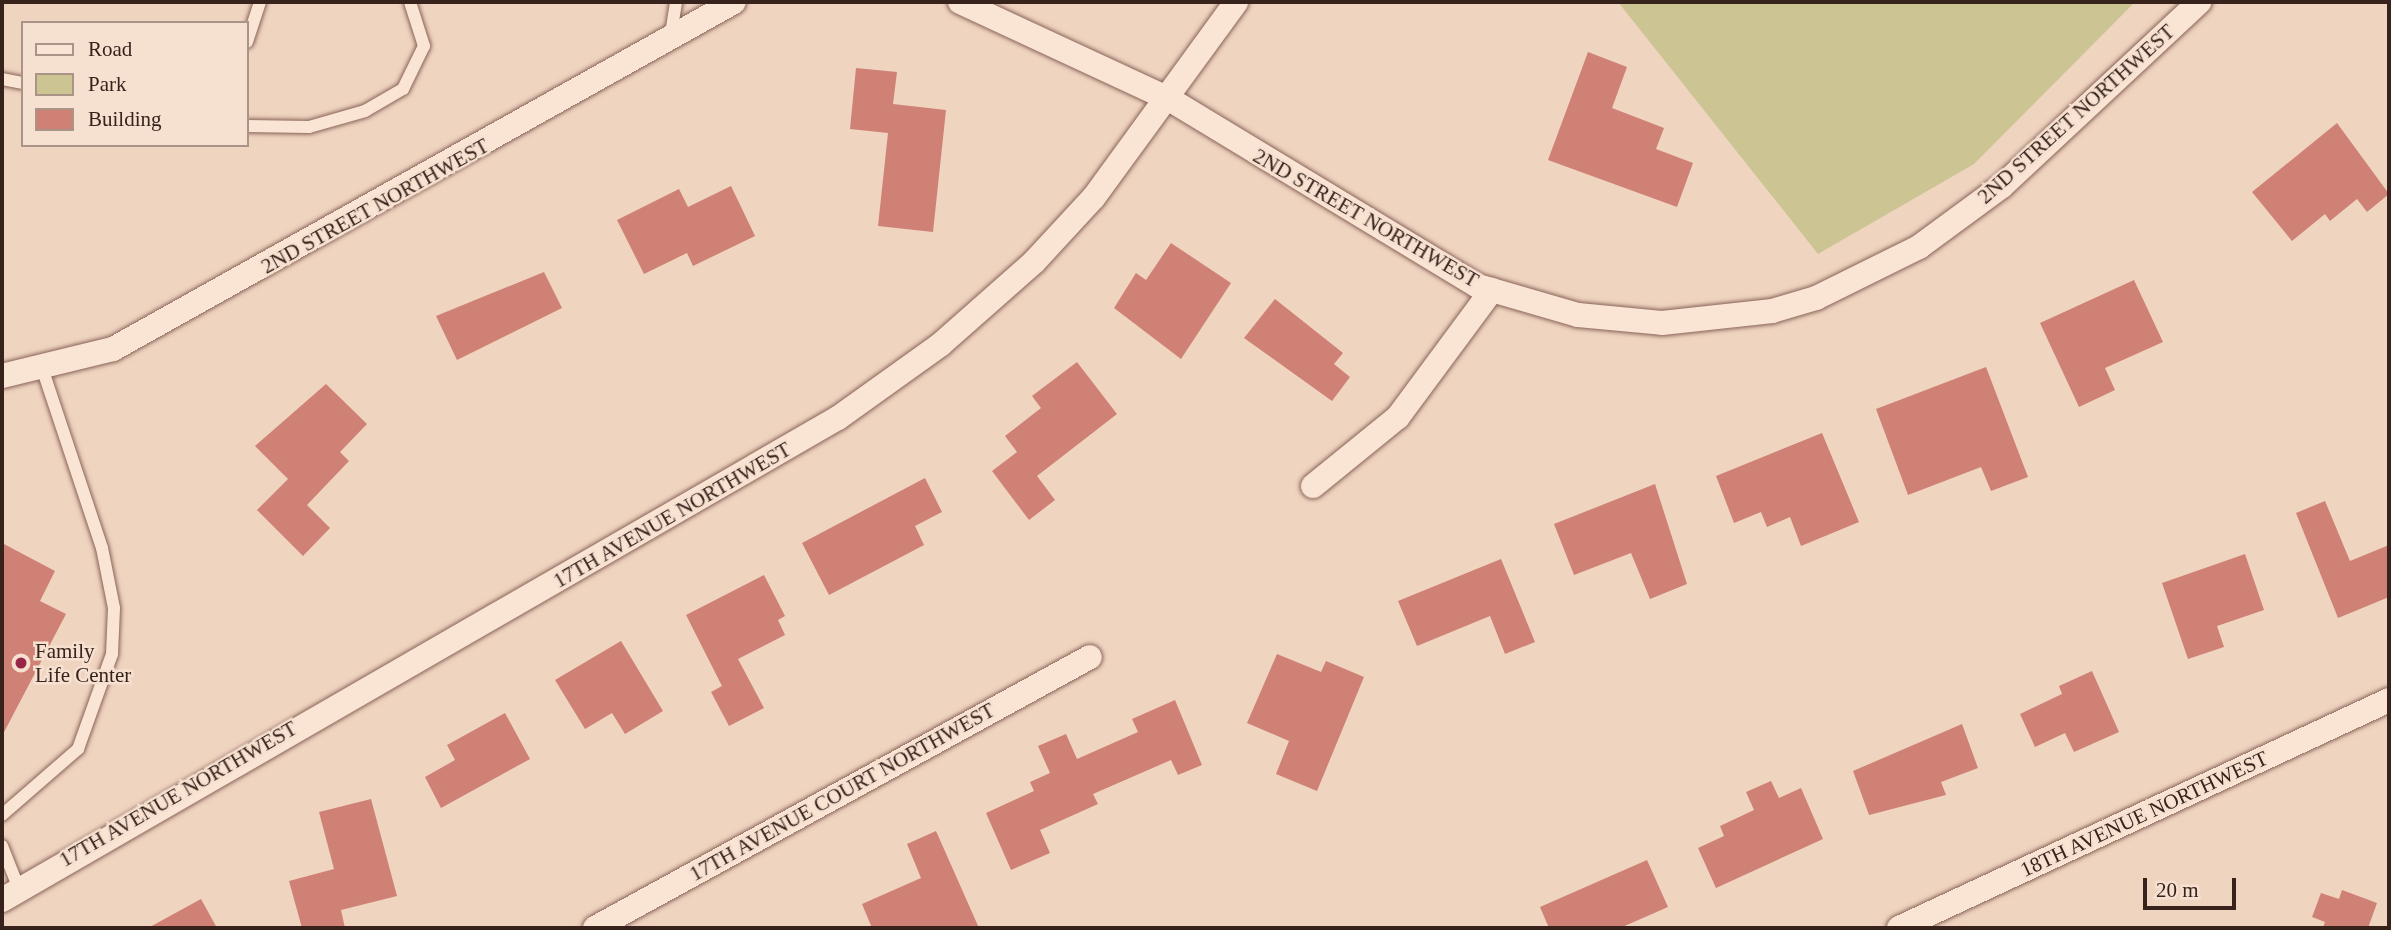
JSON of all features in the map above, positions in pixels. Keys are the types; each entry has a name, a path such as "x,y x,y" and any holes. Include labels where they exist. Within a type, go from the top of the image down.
{"street":[{"name":"2ND STREET NORTHWEST","path":"2,376 43,370 113,349 568,99 671,34 734,2"},
{"name":"2ND STREET NORTHWEST","path":"960,2 1169,99 1341,208 1492,290 1578,316 1662,323 1772,311 1858,282 1919,247 2002,186 2199,2"},
{"name":"17TH AVENUE NORTHWEST","path":"10,895 838,418 940,345 1034,262 1169,99 1236,2"},
{"path":"1314,486 1398,416 1492,290"},
{"name":"17TH AVENUE COURT NORTHWEST","path":"595,928 1090,657"},
{"name":"18TH AVENUE NORTHWEST","path":"1899,928 2389,700"}],"lane":[{"path":"248,38 260,2"},
{"path":"248,126 309,127 365,111 403,89 424,46 410,2"},
{"path":"671,34 676,2"},
{"path":"2,79 21,83"},
{"path":"2,815 78,749 113,654 114,608 102,548 43,370"},
{"path":"2,846 10,895"}],"green space":[{"path":"1618,2 2135,2 1974,164 1818,254"}],"building":[{"path":"1588,52 1627,67 1612,108 1664,128 1656,149 1693,163 1677,207 1548,160"},
{"path":"856,68 897,72 893,104 946,110 933,232 878,226 888,133 850,129"},
{"path":"2337,123 2389,194 2367,212 2357,199 2330,221 2325,214 2292,241 2252,192"},
{"path":"731,186 755,236 693,266 687,253 644,274 617,220 679,189 688,207"},
{"path":"1171,243 1231,283 1181,359 1114,308 1136,273 1146,280"},
{"path":"544,272 562,308 457,360 436,316"},
{"path":"2134,280 2163,342 2105,368 2115,390 2079,407 2040,323"},
{"path":"1275,299 1343,353 1334,364 1350,377 1332,401 1244,338"},
{"path":"1077,362 1117,414 1037,476 1055,500 1029,520 992,471 1017,452 1005,436 1041,408 1032,396"},
{"path":"1986,367 2028,477 1991,491 1981,467 1908,495 1876,409"},
{"path":"326,384 367,424 340,452 349,461 307,505 330,528 303,556 257,510 288,479 255,446"},
{"path":"1822,433 1859,522 1801,546 1790,517 1767,527 1761,512 1734,523 1716,476"},
{"path":"925,478 942,512 915,526 924,545 829,595 802,543"},
{"path":"1655,484 1687,584 1650,599 1631,553 1574,575 1554,524"},
{"path":"2325,501 2350,561 2389,545 2389,597 2338,618 2296,513"},
{"name":"Family Life Center","path":"2,543 55,571 40,601 66,614 2,736"},
{"path":"2245,554 2264,610 2217,626 2224,647 2188,659 2162,583"},
{"path":"1501,559 1535,642 1505,654 1490,616 1417,646 1398,601"},
{"path":"764,575 785,616 778,620 785,635 738,659 764,708 729,726 711,692 722,686 686,615"},
{"path":"621,641 663,711 625,734 612,713 585,729 555,680"},
{"path":"1277,654 1321,672 1326,661 1364,677 1317,791 1276,774 1289,741 1247,723"},
{"path":"2092,671 2119,732 2074,752 2065,733 2035,747 2020,714 2062,694 2059,686"},
{"path":"1175,700 1202,765 1178,775 1171,760 1093,794 1098,804 1040,830 1050,853 1011,870 986,813 1034,791 1030,782 1050,773 1038,746 1066,734 1077,759 1138,732 1132,719"},
{"path":"505,713 530,759 441,808 425,777 455,760 447,745"},
{"path":"1962,724 1978,768 1941,782 1946,795 1869,815 1853,771"},
{"path":"1771,781 1779,798 1801,788 1823,839 1716,888 1698,848 1724,836 1720,826 1754,810 1746,792"},
{"path":"371,799 397,896 341,910 345,928 302,928 289,881 334,869 319,812"},
{"path":"936,831 979,928 872,928 862,904 921,878 907,844"},
{"path":"1647,860 1668,907 1620,928 1549,928 1540,907"},
{"path":"2342,890 2377,903 2368,928 2323,928 2325,922 2312,917 2321,893 2339,899"},
{"path":"201,899 217,928 148,928"}],"place":[{"name":"Family Life Center","path":"21,663"}]}
